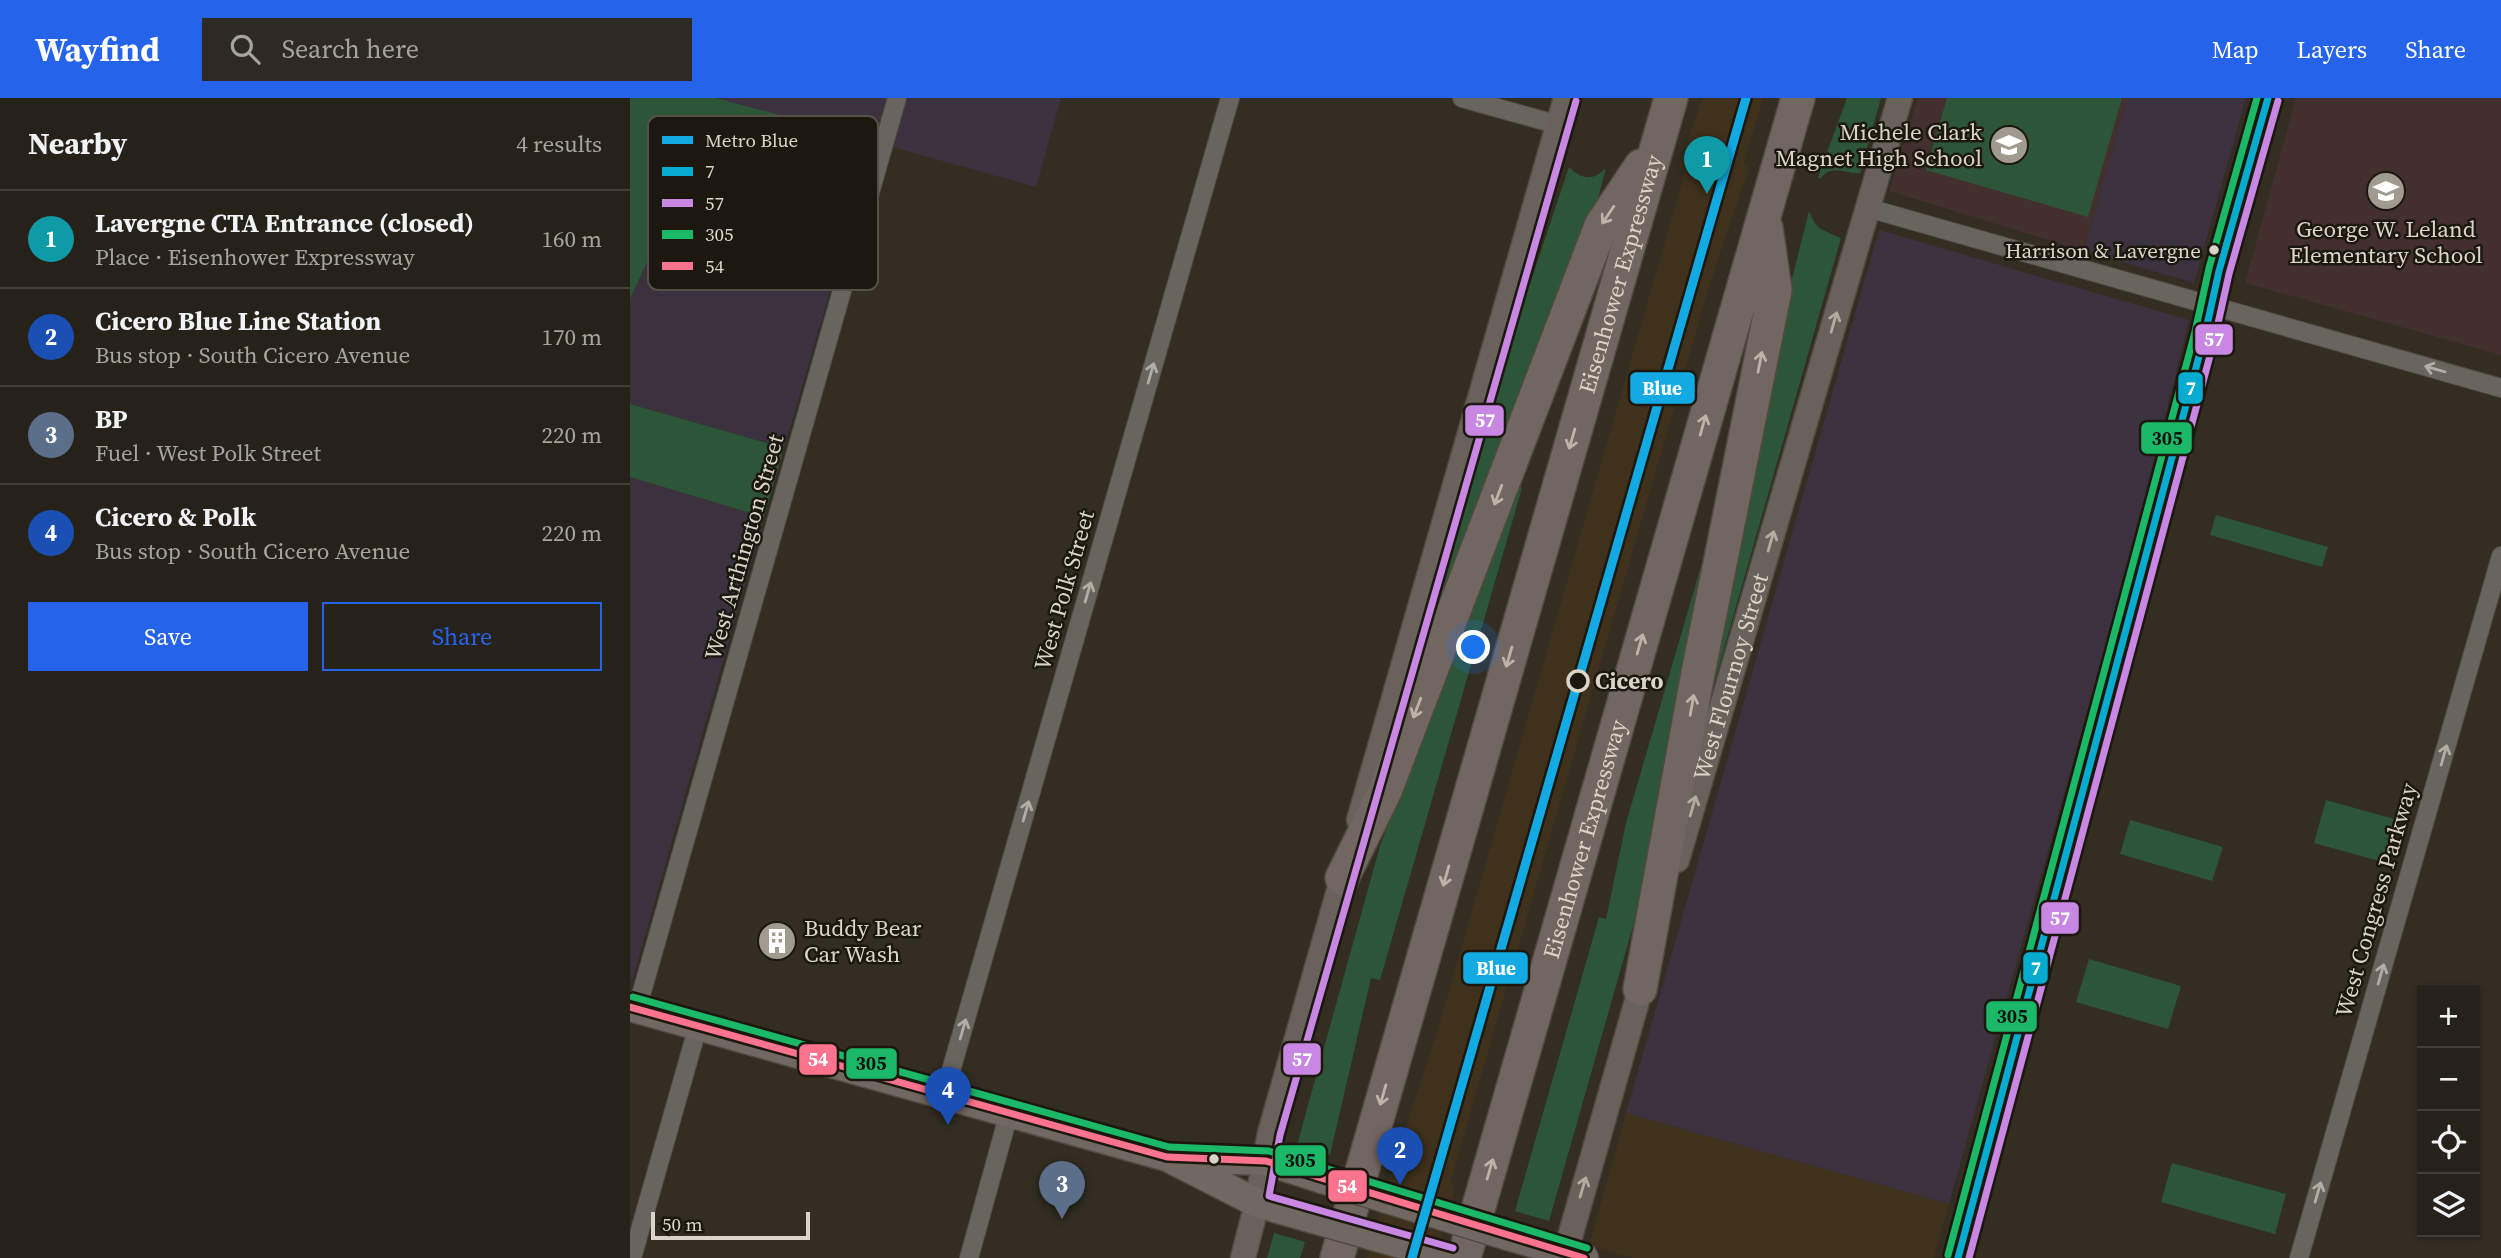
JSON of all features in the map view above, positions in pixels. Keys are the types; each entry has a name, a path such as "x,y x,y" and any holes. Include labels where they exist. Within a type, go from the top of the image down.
{"highway":[{"name":"Eisenhower Expressway","path":"1337,1258 1671,98"},
{"name":"Eisenhower Expressway","path":"1464,1258 1798,98"},
{"path":"1342,878 1385,791 1601,226 1660,138"},
{"path":"1640,989 1700,659 1774,290 1764,215"}],"main road":[{"path":"634,1008 1167,1157 1257,1203 1450,1258"},
{"path":"1167,1157 1266,1161 1571,1256"}],"street":[{"name":"West Arthington Street","path":"878,164 897,98"},
{"name":"West Polk Street","path":"944,1095 1230,98"},
{"path":"1462,98 1559,125"},
{"path":"1243,1258 1270,1133 1566,98"},
{"name":"West Flournoy Street","path":"1571,1256 1640,989 1900,98"},
{"path":"1958,1258 2268,98"},
{"path":"1868,208 2501,388"},
{"name":"West Arthington Street","path":"634,1008 842,290"},
{"name":"West Congress Parkway","path":"2299,1258 2501,556"},
{"path":"632,1258 698,1026"},
{"path":"969,1258 1009,1113"}],"shaded area":[{"path":"716,98 1061,98 1036,187 878,143 878,116 781,116"},
{"path":"1702,98 1763,98 1744,163 1749,168 1709,287 1451,1180 1454,1192 1435,1258 1367,1258 1391,1173 1439,1025 1685,172 1680,166"},
{"name":"Michele Clark Magnet High School","path":"1918,98 2127,98 2084,251 1889,191"},
{"path":"2127,98 2246,98 2194,283 2084,251"},
{"name":"George W. Leland Elementary School","path":"2296,98 2501,98 2501,355 2245,283"},
{"path":"1879,230 2189,320 2126,572 1949,1204 1626,1113"},
{"path":"648,260 648,290 830,290 784,448 630,404 630,299"},
{"path":"630,477 764,517 633,978 630,977"},
{"path":"1626,1113 1949,1204 1934,1258 1633,1258 1589,1246"}],"green space":[{"path":"630,98 716,98 783,116 648,116 648,260 630,299"},
{"path":"1847,98 1881,98 1860,173 1834,170 1820,179 1818,177"},
{"name":"Michele Clark Magnet High School","path":"1947,98 2122,98 2088,217 1926,170"},
{"path":"1569,167 1588,177 1597,175 1606,168 1595,210 1413,673 1524,302"},
{"path":"1809,211 1820,229 1841,238 1700,733 1788,294"},
{"path":"630,404 784,448 764,517 630,477"},
{"path":"1514,485 1522,488 1380,980 1371,978 1330,1155 1297,1145 1380,846"},
{"path":"2216,515 2328,547 2322,567 2210,535"},
{"path":"1704,556 1711,558 1633,926 1549,1221 1515,1211 1599,917 1606,919 1626,823"},
{"path":"2326,800 2394,819 2383,862 2314,843"},
{"path":"2130,820 2223,847 2212,881 2120,854"},
{"path":"2089,959 2181,986 2168,1029 2076,1002"},
{"path":"2172,1163 2286,1194 2275,1234 2161,1202"},
{"path":"1274,1233 1305,1242 1300,1258 1267,1258"}],"metro line":[{"name":"Blue","path":"1412,1258 1746,98"}],"transit line":[{"name":"305","path":"1948,1255 2195,332 2209,268 2257,98"},
{"name":"7","path":"1958,1258 2205,334 2219,271 2268,98"},
{"name":"57","path":"1453,1248 1269,1196 1280,1135 1576,101"},
{"name":"57","path":"1969,1258 2215,337 2229,274 2278,101"},
{"name":"305","path":"633,997 1169,1147 1269,1151 1587,1248"},
{"name":"54","path":"630,1007 1167,1157 1266,1161 1584,1258"}],"place":[{"name":"Michele Clark Magnet High School","path":"2009,145"},
{"name":"George W. Leland Elementary School","path":"2386,191"},
{"name":"Lavergne CTA Entrance (closed)","path":"1707,194"},
{"name":"Harrison & Lavergne","path":"2214,250"},
{"name":"Cicero","path":"1578,681"},
{"name":"Buddy Bear Car Wash","path":"777,941"},
{"name":"Cicero & Polk","path":"948,1125"},
{"name":"Cicero Blue Line Station","path":"1400,1185"},
{"name":"BP","path":"1062,1219"}]}
